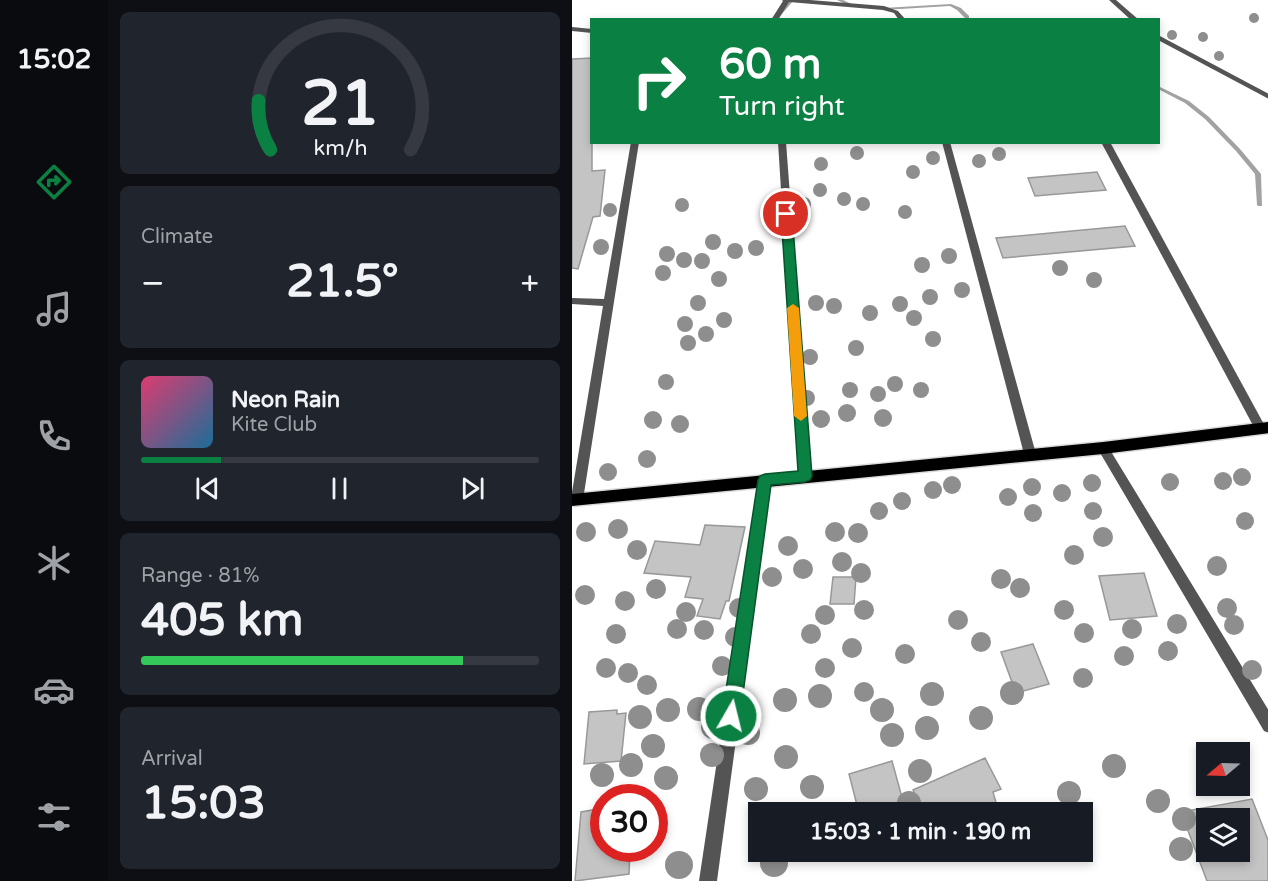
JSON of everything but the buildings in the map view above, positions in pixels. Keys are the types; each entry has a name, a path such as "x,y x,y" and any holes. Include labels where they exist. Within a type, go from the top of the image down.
{"main road":[{"path":"574,500 1103,448 1264,427"}],"street":[{"path":"775,18 786,0 884,8 896,12 900,18"},
{"path":"1117,1 1134,18"},
{"path":"572,29 590,31"},
{"path":"1160,38 1268,97"},
{"path":"574,500 610,303 635,144"},
{"path":"782,144 805,476"},
{"path":"947,144 1030,454"},
{"path":"1106,144 1264,427"},
{"path":"572,302 610,303"},
{"path":"1103,448 1268,726"},
{"path":"708,881 765,480"}],"waterway":[{"path":"779,14 792,0"},
{"path":"839,0 854,6"},
{"path":"883,9 951,5 967,17"},
{"path":"1160,88 1187,102 1207,118 1238,150 1258,174 1260,205"}],"slow traffic":[{"path":"793,308 801,416"}],"route":[{"path":"731,716 765,480 805,476 786,214"}]}
